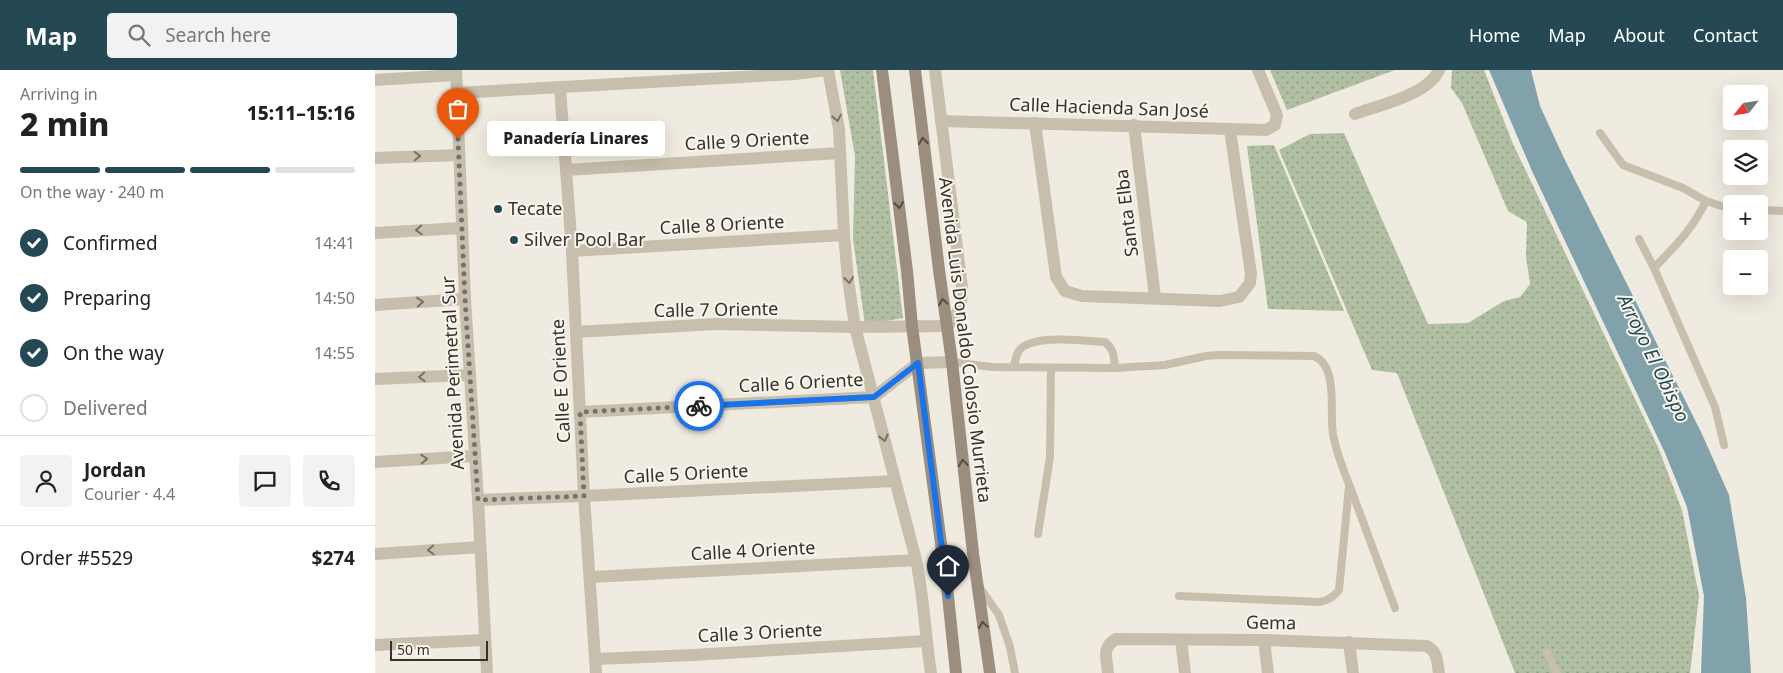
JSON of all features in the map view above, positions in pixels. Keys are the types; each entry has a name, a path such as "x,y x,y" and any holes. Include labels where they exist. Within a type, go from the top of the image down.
{"main road":[{"path":"882,70 956,673"},
{"name":"Avenida Luis Donaldo Colosio Murrieta","path":"915,70 990,673"}],"street":[{"path":"457,93 828,70 839,129 844,235 855,328 917,560 922,586 925,641 931,673"},
{"path":"935,70 963,288 959,312 947,326"},
{"name":"Calle Hacienda San José","path":"941,121 1266,130 1275,125 1277,115 1258,70"},
{"path":"1355,114 1413,93 1429,84 1439,70"},
{"path":"375,80 456,72"},
{"name":"Avenida Perimetral Sur","path":"456,72 465,299 487,673"},
{"name":"Calle E Oriente","path":"560,88 572,251 584,496 591,577 596,673"},
{"path":"1035,124 1056,277 1065,291 1082,296 1229,300 1239,297 1245,291 1250,283 1251,274 1230,130"},
{"name":"Santa Elba","path":"1134,125 1155,297"},
{"name":"Calle 9 Oriente","path":"566,170 839,153"},
{"path":"375,158 459,155"},
{"path":"375,233 462,228"},
{"name":"Calle 8 Oriente","path":"572,251 844,235"},
{"path":"375,305 465,299"},
{"name":"Calle 7 Oriente","path":"576,332 716,324 855,328 947,326"},
{"path":"874,397 918,363 952,362"},
{"path":"375,380 470,375"},
{"name":"Calle 6 Oriente","path":"580,412 874,397"},
{"path":"375,462 474,456"},
{"name":"Calle 5 Oriente","path":"478,500 895,481"},
{"path":"375,554 480,547"},
{"name":"Calle 4 Oriente","path":"591,577 917,560"},
{"name":"Gema","path":"1108,673 1105,649 1109,643 1116,639 1264,640 1427,646 1433,649 1437,656 1439,673"},
{"path":"375,645 485,640"},
{"path":"1181,640 1185,673"},
{"path":"1264,640 1268,673"},
{"name":"Calle 3 Oriente","path":"595,659 925,641"},
{"path":"1349,642 1353,673"}],"lane":[{"path":"1600,134 1623,165 1683,188 1706,201 1723,206"},
{"path":"1654,268 1684,237 1697,220 1706,201"},
{"path":"1768,210 1783,211"},
{"path":"1639,239 1654,268 1715,407 1724,445"},
{"path":"1013,367 1018,351 1040,340 1105,342 1111,347 1114,354 1115,368"},
{"path":"952,362 992,367 1115,368 1165,365 1221,355 1314,356 1318,358 1329,374 1333,434 1337,452 1395,608"},
{"path":"1039,534 1050,458 1051,368"},
{"path":"1179,596 1320,602 1335,596 1339,590 1349,485"},
{"path":"978,587 999,615 1010,647 1015,673"},
{"path":"1547,654 1557,673"}],"green space":[{"path":"840,70 873,70 903,318 865,325 853,239 855,156"},
{"path":"1270,70 1395,70 1287,110"},
{"path":"1452,70 1484,70 1513,144 1658,447 1682,510 1699,596 1690,673 1515,673 1397,373 1372,370 1279,150 1310,134 1344,133 1428,324 1468,323 1504,301 1520,297 1530,284 1526,256 1527,222 1508,211 1462,103 1451,88"},
{"path":"1274,145 1344,311 1268,309 1247,146"}],"water":[{"name":"Arroyo El Obispo","path":"1489,70 1531,70 1540,106 1563,156 1702,434 1729,495 1746,598 1751,673 1701,673 1704,596 1687,507 1665,453 1532,171"}],"way so far":[{"path":"458,139 465,299 478,500 584,496 580,412 699,406"}],"place":[{"name":"Panadería Linares","path":"458,139"},
{"name":"Tecate","path":"498,209"},
{"name":"Silver Pool Bar","path":"514,240"}],"route":[{"path":"699,406 874,397 918,363 948,596"}]}
